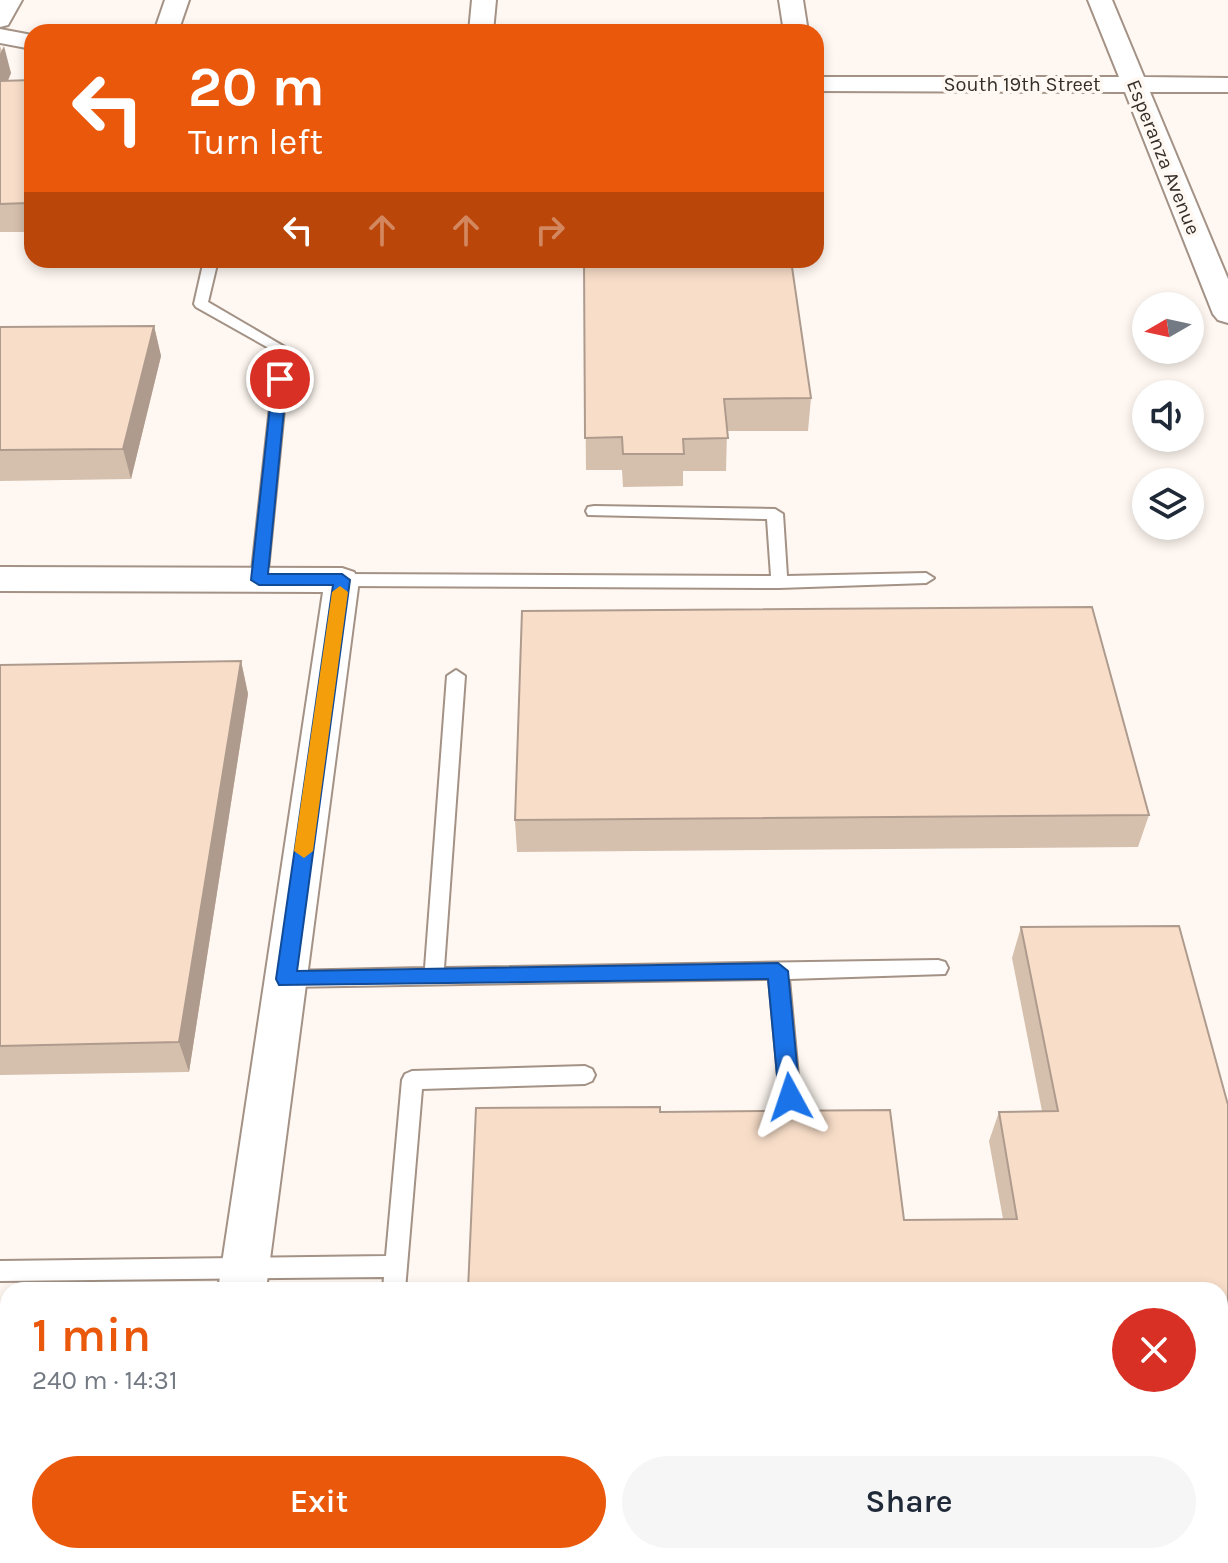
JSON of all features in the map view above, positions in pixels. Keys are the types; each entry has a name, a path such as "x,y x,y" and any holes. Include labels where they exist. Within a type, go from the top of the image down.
{"street":[{"path":"0,20 10,0"},
{"path":"169,24 177,0"},
{"path":"482,24 484,0"},
{"path":"791,0 795,24"},
{"name":"Esperanza Avenue","path":"1100,0 1228,314"},
{"path":"0,36 24,40"},
{"name":"South 19th Street","path":"824,84 1228,85"},
{"path":"0,579 342,580 244,1279"}],"lane":[{"path":"209,268 201,304 283,350 259,580"},
{"path":"594,511 775,514 779,582"},
{"path":"342,580 779,582 926,578"},
{"path":"434,976 456,676"},
{"path":"286,979 938,968"},
{"path":"778,971 790,1097"},
{"path":"395,1282 412,1080 585,1075"},
{"path":"0,1271 244,1279 396,1266"}],"building":[{"path":"24,80 24,203 0,204 0,81"},
{"path":"584,268 792,268 811,398 724,399 728,438 683,439 684,454 623,454 622,437 585,438"},
{"path":"154,326 123,449 0,450 0,327"},
{"path":"1092,607 1149,815 515,820 522,611"},
{"path":"241,661 179,1042 0,1046 0,665"},
{"path":"1179,926 1228,1105 1228,1282 468,1282 476,1108 660,1107 660,1112 890,1110 904,1220 1017,1219 999,1112 1058,1111 1021,927"}],"slow traffic":[{"path":"304,851 340,592"}],"route":[{"path":"280,379 259,580 342,580 286,979 778,971 790,1097"}]}
